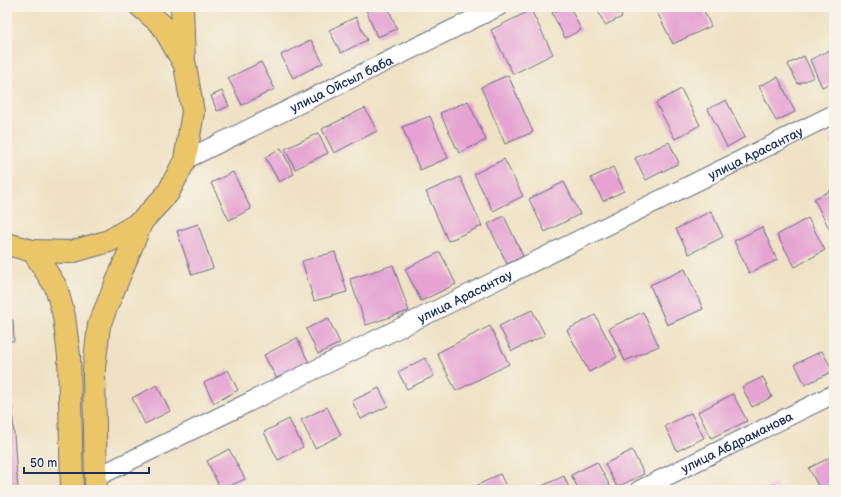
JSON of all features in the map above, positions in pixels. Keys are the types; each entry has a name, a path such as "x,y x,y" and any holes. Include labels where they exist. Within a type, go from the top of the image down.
{"highway":[{"path":"141,7 162,25 185,65"},
{"path":"7,244 33,251 72,252 109,241 142,221 168,193 185,160 193,112 185,65 182,7"},
{"path":"95,484 94,369 99,325 142,221"},
{"path":"33,251 56,287 64,316 69,356 72,490"}],"street":[{"name":"улица Ойсыл баба","path":"185,160 498,7"},
{"name":"улица Арасантау","path":"95,484 834,114"},
{"name":"улица Абдраманова","path":"639,490 834,394"}],"building":[{"path":"365,7 388,7 397,29 377,37"},
{"path":"565,7 570,7 581,30 565,38 552,13"},
{"path":"596,7 617,7 622,17 605,25"},
{"path":"702,7 711,26 673,44 655,8"},
{"path":"531,10 553,54 513,74 491,30"},
{"path":"356,17 367,40 341,53 329,30"},
{"path":"311,40 323,63 293,78 281,55"},
{"path":"834,48 834,81 822,87 810,60"},
{"path":"804,56 814,77 798,84 788,64"},
{"path":"261,62 275,89 242,105 228,78"},
{"path":"508,75 533,132 505,144 481,87"},
{"path":"778,77 795,112 776,121 759,86"},
{"path":"681,89 700,125 675,139 656,103"},
{"path":"222,91 229,106 217,111 211,96"},
{"path":"726,100 745,137 727,147 708,109"},
{"path":"468,101 486,140 459,153 440,113"},
{"path":"365,108 377,131 334,153 322,129"},
{"path":"430,116 448,158 420,170 402,127"},
{"path":"318,133 328,153 295,169 285,149"},
{"path":"834,140 834,149 830,141"},
{"path":"669,142 679,163 646,180 635,158"},
{"path":"281,148 294,174 279,182 265,157"},
{"path":"504,159 523,196 493,211 474,174"},
{"path":"613,167 624,191 603,201 591,178"},
{"path":"233,172 251,209 229,220 211,183"},
{"path":"460,177 482,226 448,241 426,192"},
{"path":"564,182 580,214 545,232 529,199"},
{"path":"834,189 834,238 814,199"},
{"path":"711,211 723,237 689,254 676,229"},
{"path":"504,216 523,256 507,264 488,224"},
{"path":"808,218 825,250 795,267 777,235"},
{"path":"198,224 213,268 192,275 177,231"},
{"path":"762,227 777,260 749,273 734,241"},
{"path":"335,252 347,292 314,301 302,261"},
{"path":"440,252 456,284 421,301 405,269"},
{"path":"393,265 409,311 366,325 350,279"},
{"path":"685,269 703,309 667,325 650,285"},
{"path":"532,310 545,335 512,351 499,326"},
{"path":"643,312 659,346 625,361 609,328"},
{"path":"595,315 617,357 589,372 567,330"},
{"path":"328,318 340,343 318,354 306,329"},
{"path":"7,320 13,320 14,341 7,341"},
{"path":"490,326 509,364 456,391 437,353"},
{"path":"297,338 310,365 278,381 264,355"},
{"path":"822,351 833,371 805,385 795,364"},
{"path":"425,358 434,376 407,389 398,372"},
{"path":"228,370 238,390 214,403 204,383"},
{"path":"763,377 772,397 752,407 742,387"},
{"path":"157,385 170,411 145,424 132,398"},
{"path":"379,388 388,406 361,419 352,401"},
{"path":"733,394 747,421 711,438 698,412"},
{"path":"12,407 18,490 7,490 7,408"},
{"path":"327,407 341,435 315,448 301,420"},
{"path":"691,413 704,438 677,451 665,426"},
{"path":"289,419 303,447 278,460 264,432"},
{"path":"229,449 245,479 221,490 207,461"},
{"path":"632,450 644,474 617,487 605,464"},
{"path":"833,456 834,490 820,490 809,468"},
{"path":"597,462 612,490 579,490 571,475"},
{"path":"500,474 508,490 478,490 476,486"},
{"path":"564,476 570,490 533,490"},
{"path":"775,484 778,490 763,490"}]}
